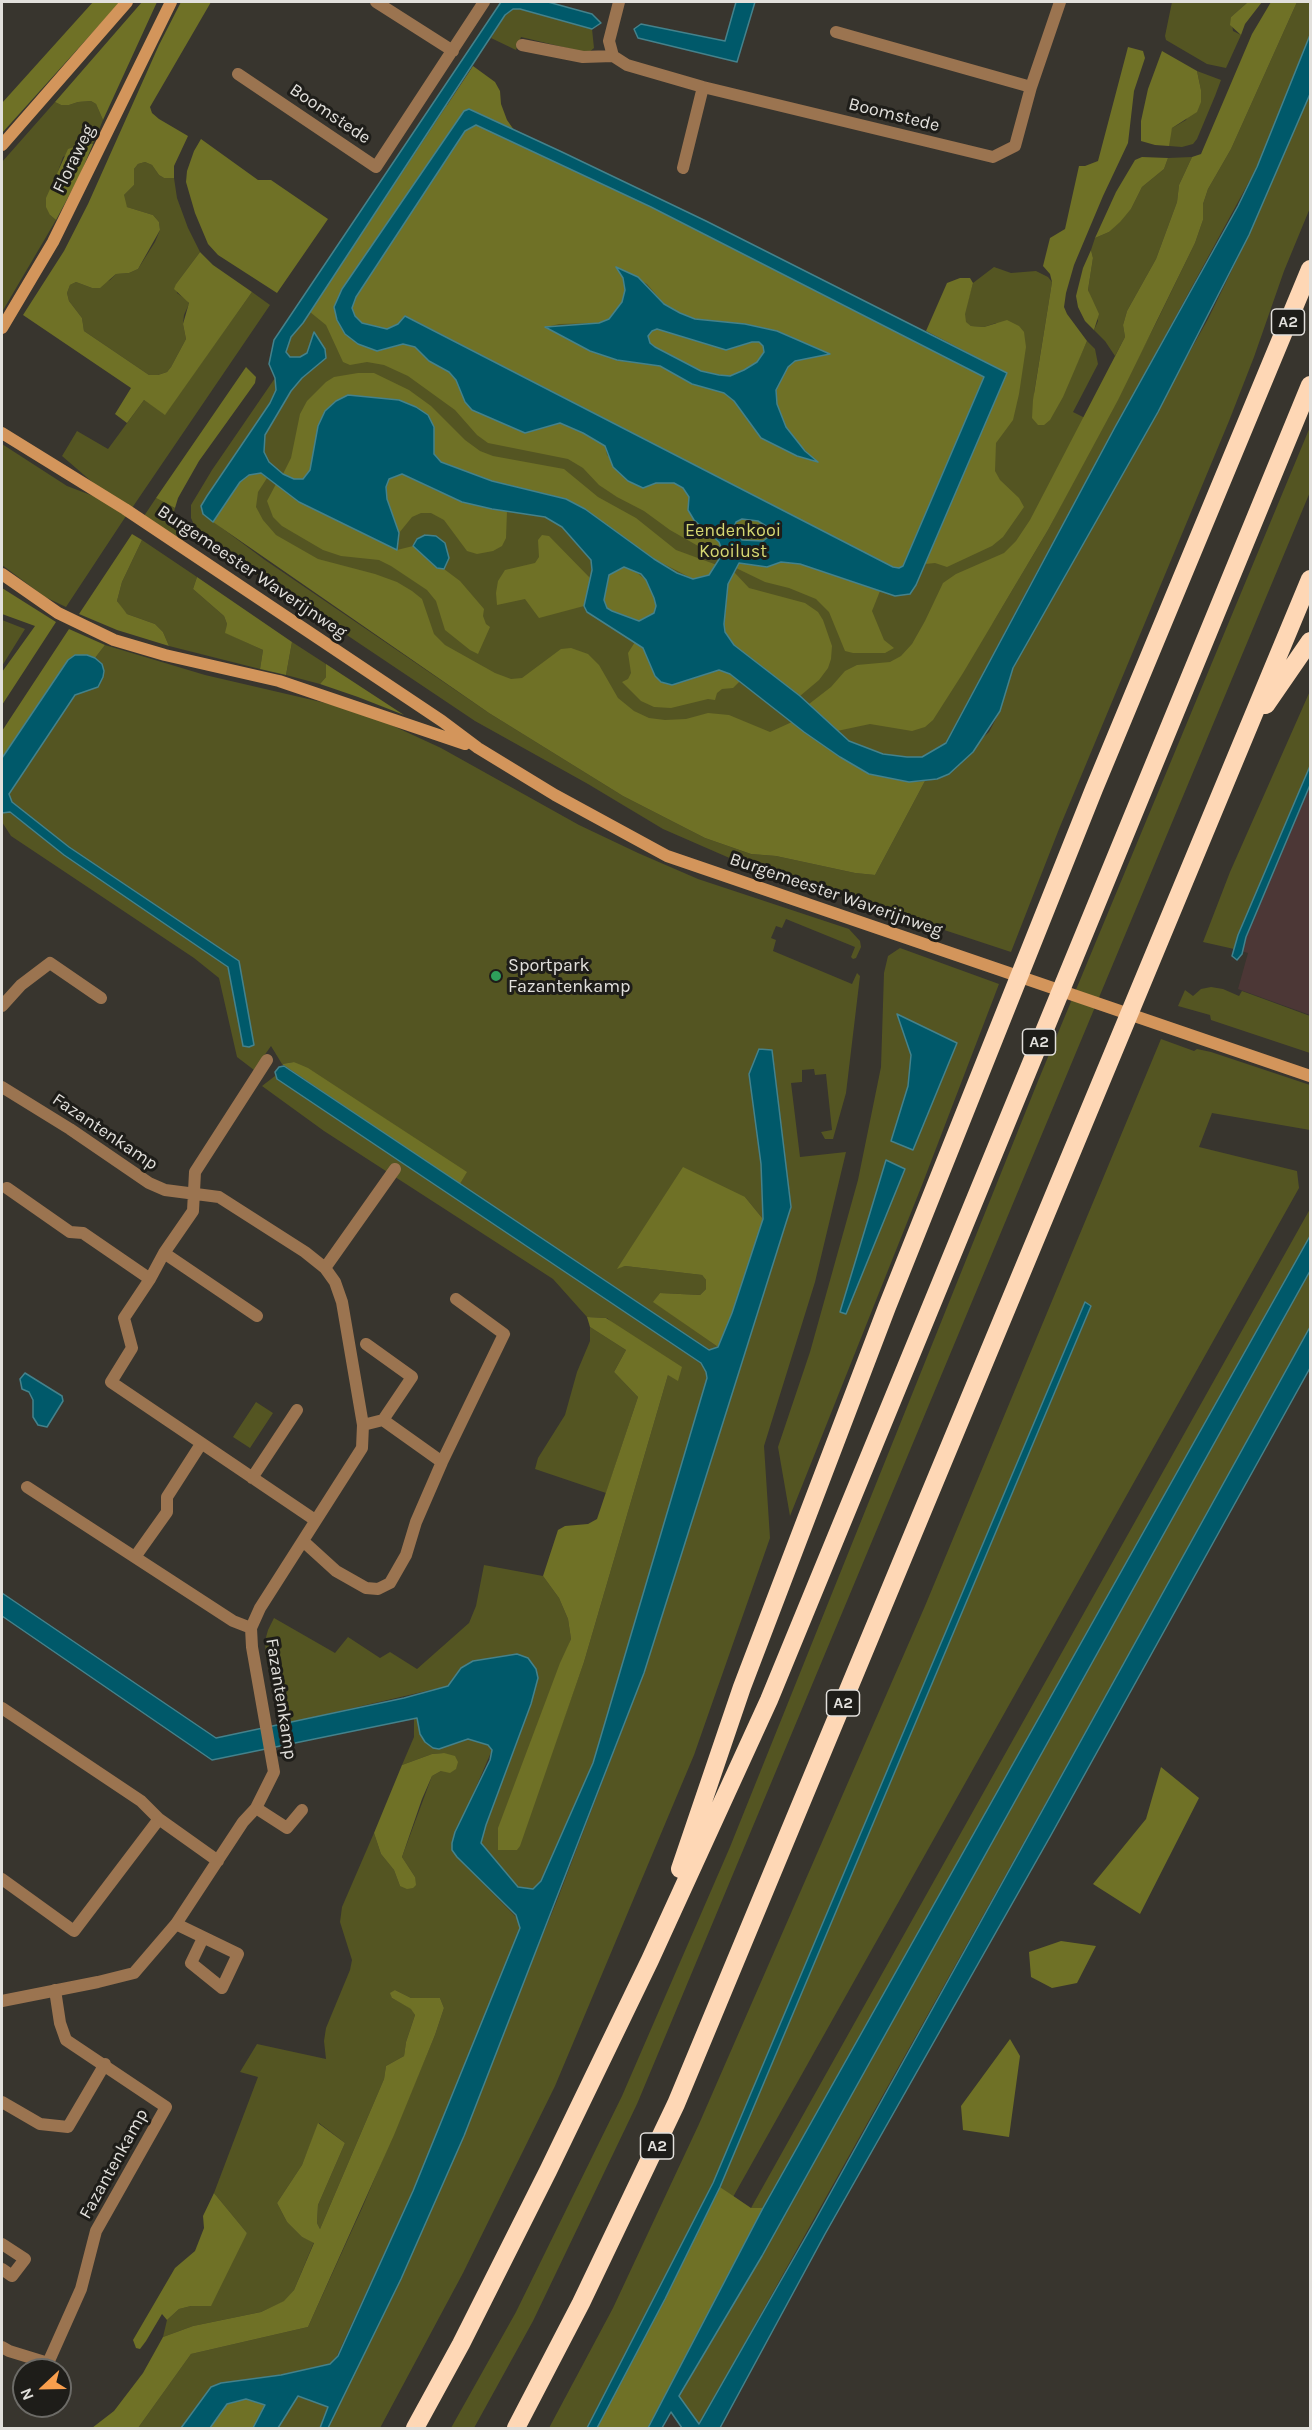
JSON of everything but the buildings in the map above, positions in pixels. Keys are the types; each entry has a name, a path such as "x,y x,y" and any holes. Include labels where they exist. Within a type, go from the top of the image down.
{"highway":[{"name":"A2","path":"650,1959 742,1687 882,1318 1094,789 1311,269"},
{"name":"A2","path":"415,2428 518,2233 650,1959 769,1700 1311,385"},
{"name":"A2","path":"516,2428 586,2293 676,2104 1311,579"},
{"name":"A2","path":"1244,736 1311,641"}],"street":[{"path":"2,145 128,2"},
{"name":"Floraweg","path":"2,328 53,242 171,2"},
{"path":"376,2 453,51"},
{"name":"Boomstede","path":"238,74 376,167 484,2"},
{"name":"Boomstede","path":"522,45 583,57 613,56 627,65 704,87 993,157 1015,146 1031,87 1060,2"},
{"path":"613,56 609,41 617,6"},
{"path":"836,32 1031,87"},
{"path":"683,168 704,87"},
{"name":"Burgemeester Waverijnweg","path":"2,433 125,508 478,748 555,795 667,856 1311,1076"},
{"name":"Burgemeester Waverijnweg","path":"2,574 58,613 114,640 165,656 279,681 478,748"},
{"path":"2,1006 21,986 50,963 101,998"},
{"path":"267,1060 195,1172 193,1211 124,1318 132,1348 111,1382 315,1520"},
{"name":"Fazantenkamp","path":"2,1087 70,1129 149,1183 165,1190 219,1197 305,1252 325,1268 335,1282 342,1302 363,1425 362,1448 260,1608 251,1628 252,1647 274,1772 256,1808 176,1924 134,1973 2,2001"},
{"path":"325,1268 395,1169"},
{"path":"7,1188 70,1232 83,1233 150,1279"},
{"path":"164,1253 257,1316"},
{"path":"303,1541 336,1571 366,1588 378,1589 390,1583 406,1555 416,1522 442,1462 504,1334 456,1299"},
{"path":"363,1425 383,1420 412,1377 366,1344"},
{"path":"252,1478 297,1410"},
{"path":"383,1420 442,1462"},
{"path":"135,1557 167,1512 167,1497 201,1444"},
{"name":"Fazantenkamp","path":"27,1487 233,1622 251,1628"},
{"path":"2,1708 141,1801 159,1819 218,1861"},
{"path":"256,1808 287,1827 302,1810"},
{"path":"2,1880 74,1931 159,1819"},
{"path":"176,1924 203,1938"},
{"name":"Fazantenkamp","path":"2,2347 48,2363 81,2289 96,2231 166,2107 66,2040 60,2023 55,1990"},
{"path":"2,2102 40,2124 68,2127 105,2064"},
{"path":"2,2244 25,2259 12,2276 2,2269"}],"shaded area":[{"path":"93,2 120,2 2,133 2,103"},
{"path":"142,2 157,2 103,120 96,104 91,101 69,105 55,102"},
{"path":"181,2 211,2 150,107 152,113 159,119 188,136 174,166 174,178 164,178 152,165 145,162 138,164 134,169 134,185 124,195 127,207 153,215 159,222 160,230 138,269 129,273 116,274 100,288 92,288 76,282 70,285 67,293 69,301 82,318 84,331 149,375 158,375 167,372 171,367 186,339 183,324 189,303 174,289 200,252 213,265 252,292 165,415 144,400 127,423 115,414 131,388 23,315 64,251 88,204 159,45"},
{"path":"1248,2 1262,2 1245,24 1241,35 1230,25 1231,17"},
{"path":"1271,2 1297,2 1231,149 1208,189 1203,204 1203,220 1195,243 1118,400 1048,530 963,673 933,720 925,727 912,731 870,724 837,731 809,704 831,687 845,671 857,665 890,662 901,656 912,644 943,583 956,574 1004,553 1016,541 1030,520 1125,337 1123,325 1127,311 1156,259 1177,202 1179,185 1192,157 1201,154 1252,34"},
{"path":"1128,47 1143,51 1145,58 1134,91 1128,143 1074,265 1064,307 1087,341 1063,397 1050,420 1044,425 1038,425 1032,418 1033,400 1052,282 1050,274 1043,266 1050,238 1065,229 1079,166 1098,161"},
{"path":"1162,51 1197,71 1201,90 1201,102 1197,112 1172,128 1169,146 1141,141 1141,121 1148,89"},
{"path":"473,66 495,82 500,91 501,104 507,120 514,130 469,109 342,289 334,307 345,334 358,344 377,351 403,344 415,347 429,361 449,372 456,380 465,402 533,431 560,423 605,446 607,455 643,488 656,483 674,483 684,488 689,497 694,520 719,542 723,553 721,559 670,530 644,511 617,497 599,485 583,468 568,459 488,443 477,435 455,410 408,376 384,365 367,362 350,365 343,362 326,325 310,312"},
{"path":"476,125 651,207 984,377 903,566 893,567 406,316 398,324 387,329 362,323 355,316 352,308 356,297 465,131","holes":["617,268 647,284 664,304 695,319 745,324 777,331 829,354 795,361 788,367 776,390 777,404 786,427 795,440 816,461 761,438 734,401 724,393 660,366 546,327 559,324 600,323 609,319 622,302 625,290 623,278"]},
{"path":"201,139 258,180 271,180 328,219 277,293 218,255 208,244 195,213 186,182 187,171"},
{"path":"86,143 93,144 80,175 56,220 46,207 46,198 68,149"},
{"path":"1142,157 1168,158 1164,169 1142,187 1131,209 1120,222 1109,232 1095,238 1116,192 1135,160"},
{"path":"1091,250 1093,258 1088,290 1099,314 1094,330 1085,321 1078,307 1076,296 1083,268"},
{"path":"960,278 970,278 973,283 965,314 966,322 971,326 984,327 1007,320 1019,326 1024,332 1026,347 1019,394 1013,420 996,443 995,471 1024,507 1003,537 992,546 947,567 935,563 925,564 1007,373 926,331 947,283"},
{"path":"657,329 726,350 759,342 764,352 757,362 744,370 730,376 719,375 701,371 655,347 650,343 648,336"},
{"path":"246,367 256,377 255,383 199,461 178,498 175,508 156,498"},
{"path":"374,373 409,390 431,406 465,440 480,451 493,456 564,469 598,497 636,518 676,550 717,565 709,575 693,579 654,559 585,509 566,499 492,481 441,462 434,455 434,427 315,449 310,470 303,479 294,479 283,474 291,458 300,414 307,401 334,377"},
{"path":"261,473 267,478 258,492 256,507 263,520 276,535 318,559 375,574 397,582 412,591 422,599 434,634 445,645 495,673 511,679 522,678 561,649 571,648 588,654 599,665 618,698 634,711 649,718 686,719 708,713 729,715 770,732 792,722 840,757 869,774 909,782 925,781 875,875 855,873 776,856 751,854 705,838 623,796 489,713 213,522 240,482 249,475"},
{"path":"402,474 437,491 492,509 507,511 506,538 502,546 493,551 477,554 467,551 444,520 431,513 421,513 412,517 399,533 387,499 386,487 389,479"},
{"path":"276,484 299,502 397,550 413,546 437,568 444,569 460,581 484,609 483,616 490,627 478,654 445,630 436,601 427,590 391,566 379,560 341,556 323,550 282,526 273,517 267,501"},
{"path":"742,519 758,521 766,526 769,531 767,538 763,541 742,541 734,527 736,522"},
{"path":"132,534 142,540 122,582 117,601 127,614 155,624 163,632 169,646 117,630 79,614"},
{"path":"542,535 549,536 590,578 584,606 539,618 525,599 497,605 498,581 505,570 535,563 539,557 538,540"},
{"path":"745,562 767,567 781,562 800,564 880,591 872,611 884,640 894,648 885,653 845,651 829,612 816,599 789,588 765,582 736,568 739,563"},
{"path":"624,567 631,568 646,580 654,598 656,607 654,613 639,621 607,608 604,600 609,575"},
{"path":"734,572 749,588 805,603 818,612 823,620 832,646 831,659 828,668 819,680 800,696 734,645 725,632 728,584"},
{"path":"197,577 292,642 286,675 260,669 263,650 225,633 227,624 224,616 193,589"},
{"path":"2,588 56,622 2,705 2,672 35,626 2,614"},
{"path":"69,629 105,645 95,658 75,655 68,660 2,758 2,731"},
{"path":"635,642 643,648 661,682 672,685 719,670 731,674 740,681 733,688 722,689 717,693 715,700 708,699 671,708 654,707 641,701 622,682 628,679 631,673 628,653"},
{"path":"326,664 404,715 320,684 326,677"},
{"path":"1310,785 1310,1015 1238,989 1248,953 1241,951"},
{"path":"294,1062 308,1068 467,1172 460,1184 282,1064"},
{"path":"683,1167 745,1197 763,1219 732,1313 718,1347 653,1302 660,1293 700,1295 706,1289 706,1280 702,1275 625,1266 617,1269"},
{"path":"587,1317 606,1318 682,1367 678,1381 668,1375 584,1662 520,1846 517,1850 498,1850 498,1828 571,1639 568,1619 559,1598 543,1576 558,1530 565,1526 588,1524 597,1519 638,1397 614,1372 626,1350 590,1327"},
{"path":"444,1753 455,1756 458,1762 456,1769 450,1773 441,1771 432,1776 422,1799 402,1857 415,1877 416,1885 407,1889 400,1886 394,1870 381,1854 374,1833 402,1765 432,1754"},
{"path":"1161,1767 1199,1798 1140,1914 1093,1884 1146,1819"},
{"path":"1061,1941 1096,1946 1077,1983 1052,1988 1031,1977 1029,1952"},
{"path":"395,1990 411,1998 440,1998 444,2008 394,2135 308,2327 191,2354 138,2428 92,2428 114,2411 143,2373 163,2337 193,2326 261,2312 284,2301 294,2290 314,2243 302,2237 287,2222 277,2203 302,2165 318,2123 345,2143 318,2205 317,2223 320,2229 384,2079 386,2066 404,2056 415,2015 411,2009 392,1998 390,1993"},
{"path":"1010,2039 1020,2056 1009,2137 963,2130 961,2106"},
{"path":"720,2187 751,2208 763,2208 648,2428 597,2428 665,2299"},
{"path":"214,2193 247,2233 211,2306 191,2306 179,2309 167,2320 162,2314 140,2349 136,2348 133,2340 175,2268 195,2251 204,2228 203,2216"},
{"path":"245,2399 265,2405 253,2428 210,2428 227,2404"}],"green space":[{"path":"1172,2 1248,2 1231,17 1233,31 1241,35 1226,68 1207,64 1166,40"},
{"name":"Eendenkooi Kooilust","path":"1297,2 1310,2 1310,35 1257,167 946,743 933,753 737,841 203,514 265,560 489,713 623,796 705,838 751,854 776,856 855,873 875,875 925,781 937,779 989,732 1000,711 1013,668 1208,319 1249,235 1310,94 1310,208 1284,271 1229,421 1059,829 1011,952 741,863 663,829 475,721 223,552 202,536 195,527 191,518 191,505 275,378 276,388 278,345 443,103 1020,387 996,323 984,327 971,326 965,322 964,314 973,283 994,267 1011,273 1036,271 1048,277 1052,282 1034,393 1058,405 1087,341 1095,349 1098,364 1073,412 1091,421 992,624 1048,530 1156,323 1195,243 1203,220 1203,204 1208,189 1231,149"},
{"path":"513,9 592,29 594,48 588,53 521,37 516,50 491,38 505,15"},
{"path":"1197,71 1221,80 1197,139 1193,144 1182,147 1169,146 1169,135 1172,128 1186,120 1201,90"},
{"path":"91,101 96,104 103,120 93,144 86,143 63,157 56,177 50,215 56,220 2,312 2,162 55,102 69,105"},
{"path":"1192,157 1179,185 1177,202 1156,259 1127,311 1123,325 1125,337 1115,356 1094,330 1098,321 1088,290 1093,258 1091,250 1095,238 1109,232 1131,209 1142,187 1164,169 1168,158"},
{"path":"145,162 152,165 164,178 174,178 177,198 200,252 176,284 177,293 189,304 183,324 186,339 171,367 167,372 158,375 149,375 84,331 82,318 69,301 67,293 70,285 76,282 92,288 110,280 116,274 129,273 138,269 155,242 160,230 159,222 153,215 127,207 124,203 124,195 134,185 134,169 138,164"},
{"path":"252,292 270,305 132,508 98,487 62,456 77,431 108,449 144,400 165,414"},
{"path":"1310,427 1310,492 637,2104 533,2321 474,2428 451,2428 516,2312 622,2096 730,1847 1038,1081"},
{"path":"2,444 67,486 96,497 126,516 66,607 45,597 2,565"},
{"path":"156,498 175,508 173,516 176,528 184,543 144,516"},
{"path":"142,540 197,577 193,589 224,616 227,624 226,633 263,650 260,669 169,646 163,632 155,624 127,614 123,610 117,601 122,582"},
{"path":"2,620 25,629 2,666"},
{"path":"292,642 326,664 326,677 320,684 286,675"},
{"path":"105,645 205,675 334,705 389,724 441,748 579,825 638,853 698,879 849,929 860,941 861,947 856,958 853,959 851,957 855,947 786,919 782,928 776,926 771,938 776,940 773,951 852,984 857,973 860,976 846,1093 833,1139 825,1139 821,1132 832,1130 826,1074 815,1075 814,1069 802,1070 802,1082 791,1083 800,1157 846,1152 815,1282 764,1446 770,1538 694,1755 555,2086 463,2273 380,2428 328,2428 401,2279 556,1903 644,1673 791,1207 772,1050 761,1164 763,1219 745,1197 618,1268 625,1266 702,1275 706,1280 706,1289 700,1295 660,1293 654,1302 718,1347 709,1350 460,1184 466,1173 294,1062 282,1064 271,1046 254,1070 237,1057 219,978 194,958 11,836 2,822 2,813 9,812 64,855 228,967 243,1046 239,961 69,847 12,802 9,794 75,694 98,687 103,677 102,664 95,658"},
{"path":"1310,691 1310,766 1234,949 1203,942 1230,872"},
{"path":"900,948 999,984 922,1185 790,1516 778,1447 810,1352 858,1180 881,1067 884,973 888,956","holes":["898,1015 956,1043 908,1086 912,1055","886,1161 846,1314 841,1312"]},
{"path":"1211,987 1239,996 1242,991 1310,1016 1310,1053 1211,1020 1210,1015 1178,1006 1185,990 1193,996 1201,989"},
{"path":"1161,1039 1194,1051 1197,1049 1211,1052 1310,1085 1310,1130 1212,1113 1199,1147 1297,1171 1299,1188 733,2197 720,2187 1091,1307 1085,1302 713,2183 587,2428 549,2428 613,2308 699,2124 925,1606"},
{"path":"275,1076 701,1363 706,1372 707,1378 593,1763 541,1881 533,1889 518,1887 481,1843 531,1704 538,1678 528,1658 517,1654 473,1661 461,1668 448,1686 280,1725 266,1657 265,1641 274,1618 335,1653 348,1637 380,1658 390,1652 417,1669 469,1623 476,1606 484,1565 543,1576 559,1598 568,1619 571,1639 554,1682 517,1850 584,1662 668,1375 607,1318 587,1317 553,1279 324,1131 262,1086"},
{"path":"1310,1209 1310,1236 763,2208 751,2208"},
{"path":"1310,1271 1310,1329 699,2425 679,2397 762,2256"},
{"path":"590,1327 626,1350 614,1372 638,1397 606,1493 535,1469 538,1458 565,1415 577,1372 590,1341"},
{"path":"256,1402 273,1413 250,1448 233,1437"},
{"path":"418,1718 420,1734 425,1742 439,1749 468,1739 488,1745 492,1750 452,1843 457,1857 519,1920 520,1928 511,1952 413,2191 337,2356 330,2364 281,2375 221,2383 212,2387 181,2428 138,2428 191,2354 308,2327 363,2206 435,2035 444,2008 440,1998 411,1998 395,1990 392,1998 412,2009 415,2015 404,2056 386,2066 384,2079 320,2229 317,2223 318,2205 345,2143 319,2123 302,2165 277,2203 287,2222 302,2237 314,2242 294,2290 285,2301 261,2312 193,2326 163,2337 167,2320 179,2309 191,2306 247,2233 214,2193 258,2077 240,2072 257,2044 326,2059 324,2041 326,2028 352,1960 340,1922 342,1907 374,1833 381,1854 394,1870 400,1886 415,1877 402,1857 432,1776 441,1771 444,1753 432,1754 402,1765 414,1737 414,1719"},
{"path":"297,2396 328,2407 320,2428 278,2428"}],"water":[{"path":"501,2 548,2 592,14 601,23 592,29 520,9 513,9 505,15 303,323 291,337 286,352 290,357 300,357 307,353 314,332 325,349 326,358 302,378 291,391 265,435 264,452 269,462 283,474 294,479 303,479 310,470 318,426 325,411 336,401 348,395 399,400 428,415 434,427 434,454 441,462 492,481 566,499 585,509 677,573 693,579 709,575 723,553 719,542 694,520 688,510 689,497 683,488 674,483 656,483 643,488 628,481 613,467 605,446 560,423 525,433 472,410 465,402 456,380 449,372 429,361 415,347 403,344 377,351 358,344 345,334 337,320 334,307 342,289 464,111 469,109 562,152 706,221 1007,373 916,585 910,594 895,596 800,564 781,562 767,567 739,563 728,584 724,624 725,632 734,645 800,696 849,741 883,754 922,757 946,743 1114,429 1238,206 1257,167 1310,35 1310,94 1249,235 1158,412 1013,668 1000,711 973,752 949,774 937,779 909,782 869,774 804,732 730,674 719,670 672,685 661,682 655,676 643,648 587,612 584,606 592,570 591,560 562,527 545,517 462,502 402,474 389,479 386,487 387,499 399,533 397,550 299,502 261,473 249,475 240,482 213,522 203,514 201,506 270,403 276,390 275,378 269,364 274,340","holes":["476,125 651,207 984,377 903,566 893,567 405,316 398,324 387,329 362,323 355,316 352,308 356,297 465,131","742,519 758,521 769,531 767,538 763,541 742,540 734,527 736,522","624,567 641,574 654,598 656,606 654,613 639,621 607,608 604,600 609,575"]},
{"path":"736,2 755,2 737,62 638,38 634,29 641,24 725,41"},
{"path":"616,267 638,277 664,304 695,319 745,324 777,331 830,354 795,361 788,367 776,390 777,404 786,427 805,451 818,462 797,456 761,438 734,401 724,393 692,384 660,366 617,360 590,351 545,327 599,323 609,319 622,302 625,290 623,278","holes":["657,329 726,350 759,342 764,352 757,362 744,370 730,376 719,375 701,371 655,347 650,343 648,336"]},
{"path":"425,535 436,536 445,543 449,558 444,569 437,568 413,546 417,539"},
{"path":"75,655 95,658 102,664 103,677 98,687 75,695 9,794 12,802 69,847 239,961 254,1045 243,1046 228,967 64,855 10,812 2,813 2,758 68,660"},
{"path":"1310,766 1310,785 1246,937 1242,954 1237,960 1232,956 1238,935"},
{"path":"897,1014 957,1043 913,1150 891,1141 908,1086 911,1055"},
{"path":"759,1049 772,1050 791,1207 644,1673 464,2136 401,2279 328,2428 320,2428 328,2407 298,2396 278,2428 253,2428 265,2405 246,2399 227,2404 210,2428 181,2428 211,2387 221,2383 281,2375 330,2364 338,2356 413,2191 520,1928 516,1915 452,1850 455,1832 490,1760 492,1750 488,1745 468,1739 439,1749 433,1748 420,1734 417,1718 212,1760 2,1616 2,1593 216,1738 404,1698 448,1686 461,1668 473,1661 517,1654 528,1658 536,1669 538,1678 531,1704 481,1843 518,1887 533,1889 541,1881 593,1763 707,1378 706,1372 701,1363 277,1079 275,1072 279,1067 284,1066 709,1350 718,1347 732,1313 763,1219 761,1164 749,1074"},
{"path":"886,1160 905,1169 846,1314 840,1312"},
{"path":"1310,1236 1310,1271 762,2256 679,2396 699,2424 816,2219 1310,1327 1310,1368 1051,1835 825,2234 720,2428 682,2428 671,2412 662,2428 648,2428 763,2208"},
{"path":"1085,1302 1091,1306 720,2187 665,2299 597,2428 587,2428 713,2183"},
{"path":"25,1373 62,1396 63,1401 47,1427 38,1425 33,1417 33,1400 29,1392 22,1389 20,1379"}],"place":[{"name":"Sportpark Fazantenkamp","path":"496,976"}]}
